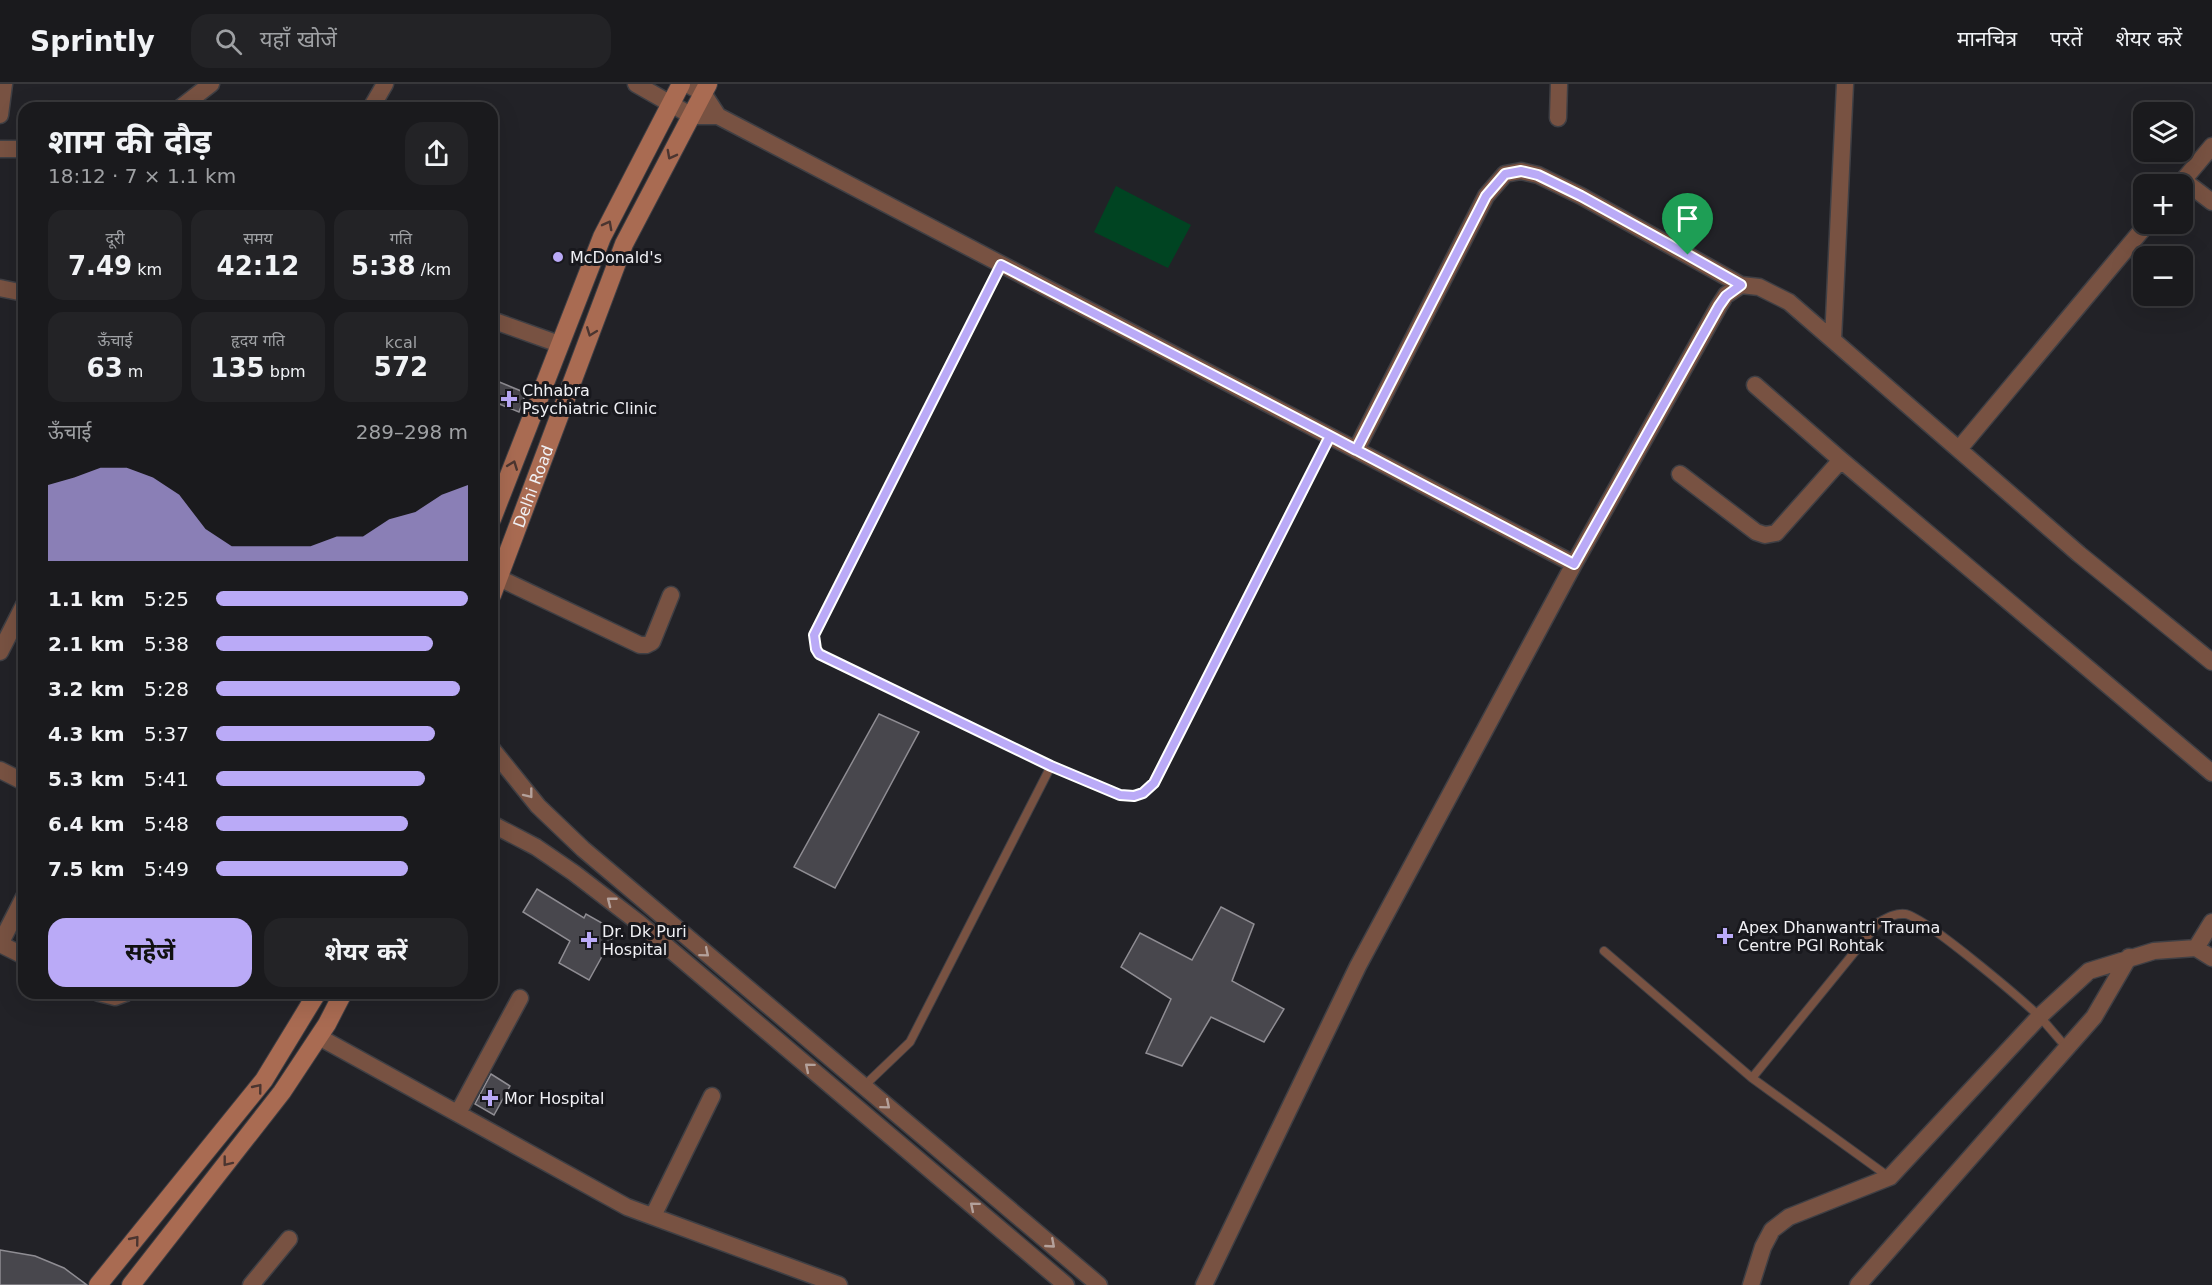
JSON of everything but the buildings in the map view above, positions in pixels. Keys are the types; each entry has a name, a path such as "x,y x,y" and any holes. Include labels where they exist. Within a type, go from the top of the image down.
{"main road":[{"name":"Delhi Road","path":"498,503 602,237 681,84"},
{"name":"Delhi Road","path":"498,577 624,244 706,88"},
{"path":"98,1285 264,1080 314,999"},
{"path":"131,1285 282,1092 319,1037 340,999"}],"street":[{"path":"0,115 3,84"},
{"path":"188,102 211,84"},
{"path":"374,102 385,84"},
{"path":"636,84 692,116 718,116 1574,564"},
{"path":"687,84 706,88 718,116"},
{"path":"1558,118 1559,84"},
{"path":"1833,340 1845,84"},
{"path":"2189,174 2212,146"},
{"path":"0,149 18,149"},
{"path":"1356,450 1486,196 1505,174 1521,171 1538,175 1581,196 1741,285 1759,287 1789,302 2079,554 2212,662"},
{"path":"2193,189 2212,202"},
{"path":"1959,449 2139,234"},
{"path":"1204,1285 1358,966 1574,564 1719,306 1726,296 1741,285"},
{"path":"0,288 18,292"},
{"path":"498,322 559,344"},
{"path":"1755,385 2212,773"},
{"path":"1680,474 1756,531 1771,535 1776,533 1841,460"},
{"path":"498,587 640,645 652,642 671,595"},
{"path":"0,652 18,617"},
{"path":"498,756 538,806 583,849 1099,1285"},
{"path":"0,770 18,779"},
{"path":"498,827 536,847 639,923 1066,1285"},
{"path":"18,909 0,944 18,953"},
{"path":"2196,948 2212,922"},
{"path":"1751,1285 1763,1247 1772,1230 1789,1217 1890,1177 2039,1017 2089,971 2154,951 2196,948 2212,958"},
{"path":"1858,1285 2094,1017 2129,957"},
{"path":"458,1113 520,998"},
{"path":"319,1037 627,1207 839,1285"},
{"path":"653,1216 712,1096"},
{"path":"1016,1242 1027,1224"},
{"path":"251,1285 289,1239"}],"lane":[{"path":"1001,265 814,635 819,654 1051,766 1120,795 1134,796 1143,793 1154,783 1330,436"},
{"path":"864,1086 910,1041 1051,766"},
{"path":"1752,1078 1878,922 1894,915 1906,914 1919,919 1956,947 2039,1017 2067,1048"},
{"path":"1604,951 1752,1078 1890,1177"}],"green space":[{"path":"1116,186 1191,225 1168,268 1094,232"}],"place":[{"name":"McDonald's","path":"558,257"},
{"name":"Chhabra Psychiatric Clinic","path":"509,399"},
{"name":"Apex Dhanwantri Trauma Centre PGI Rohtak","path":"1725,936"},
{"name":"Dr. Dk Puri Hospital","path":"589,940"},
{"name":"Mor Hospital","path":"490,1098"}],"route":[{"path":"1688,255 1538,175 1521,171 1505,174 1486,196 1356,450 1330,436 1001,265 814,635 816,649 819,654 1051,766 1120,795 1134,796 1143,793 1154,783 1330,436 1356,450 1574,564 1719,306 1726,296 1741,285 1688,255"}]}
